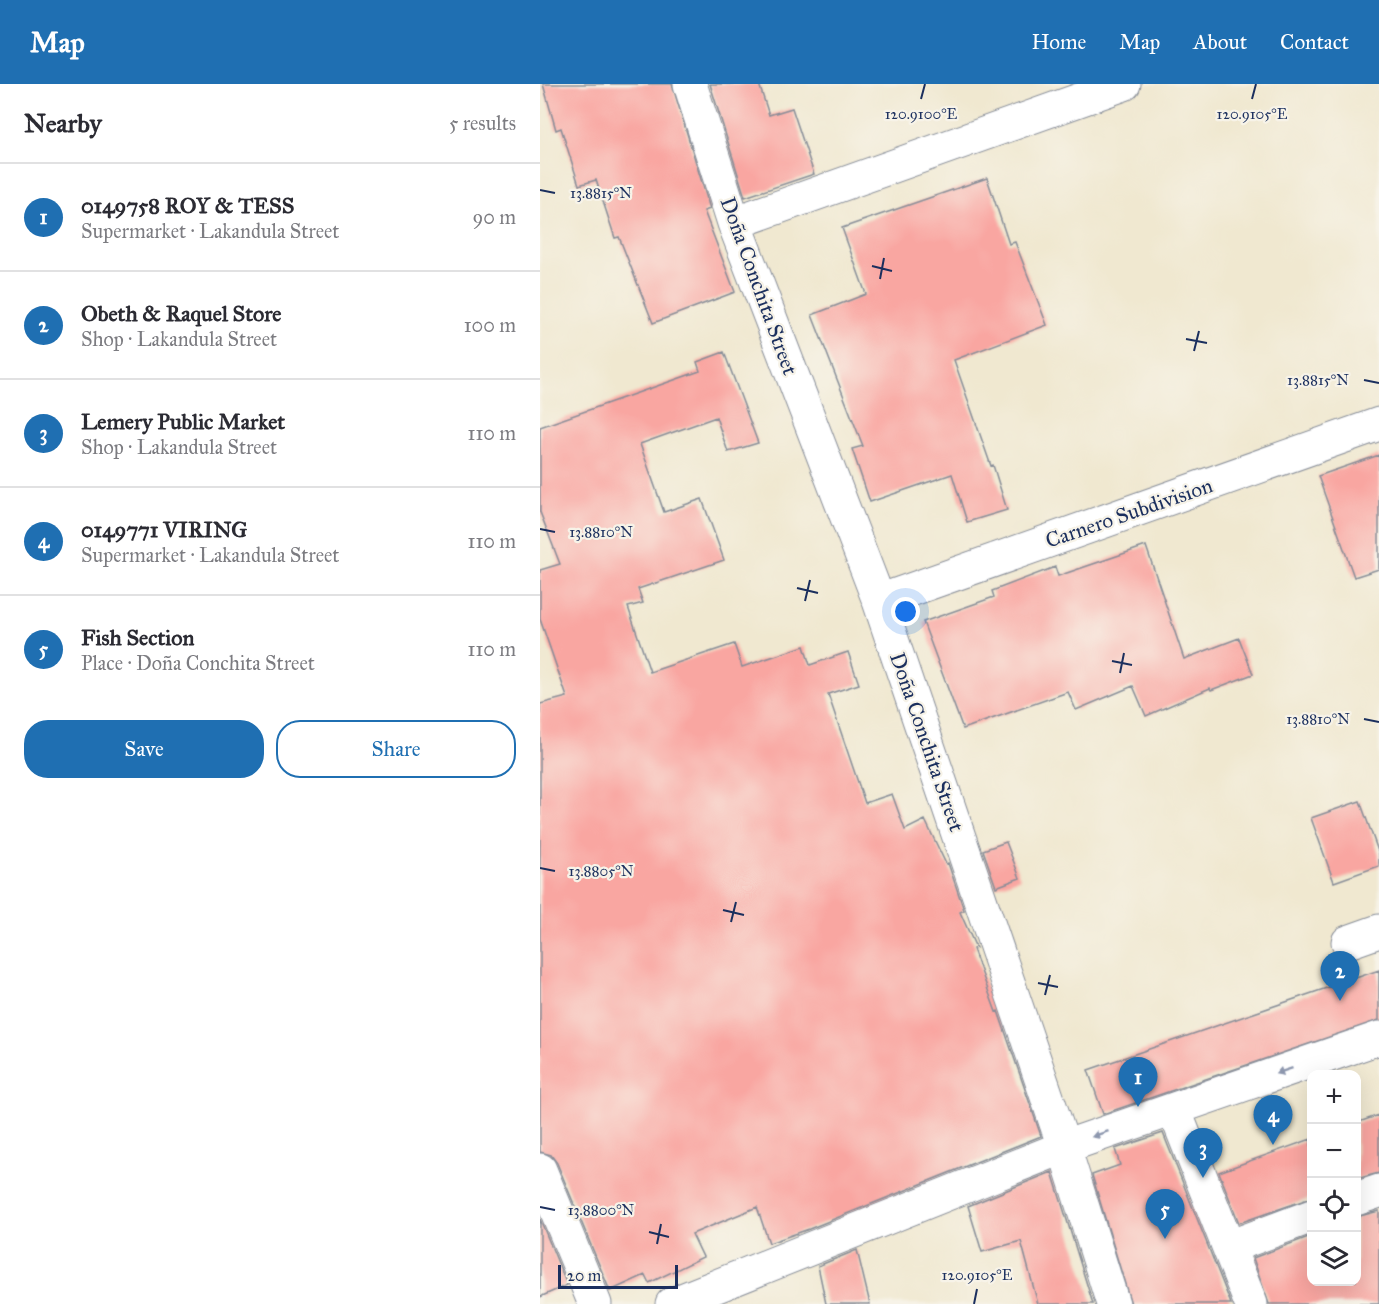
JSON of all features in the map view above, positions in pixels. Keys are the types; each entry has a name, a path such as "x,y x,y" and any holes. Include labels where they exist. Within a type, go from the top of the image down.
{"street":[{"name":"Doña Conchita Street","path":"690,84 734,223 879,601 1064,1147 1113,1304"},
{"path":"734,223 1124,84"},
{"name":"Carnero Subdivision","path":"879,601 1379,424"},
{"path":"1348,942 1379,931"},
{"path":"672,1304 1064,1147 1379,1038"},
{"path":"1173,1109 1251,1304"},
{"path":"540,1170 595,1304"},
{"path":"1361,1197 1379,1191"},
{"path":"1229,1247 1307,1218"}],"building":[{"path":"543,84 672,84 710,209 704,211 735,292 653,323 619,237 615,238 596,180 579,185 561,128 556,130"},
{"path":"710,84 759,84 769,115 792,108 814,174 745,197"},
{"path":"987,178 1009,244 1015,242 1047,325 954,360 1007,510 967,522 952,474 870,502 852,449 863,446 812,315 866,294 842,228"},
{"path":"724,352 758,443 728,452 716,417 640,444 664,512 702,499 724,560 638,589 643,603 628,607 650,672 734,644 742,667 804,646 810,665 848,652 859,684 828,694 865,803 892,794 905,830 925,820 946,864 948,863 964,910 960,912 976,948 973,949 996,1012 998,1011 1041,1136 769,1243 757,1207 692,1234 703,1257 649,1283 645,1275 610,1291 557,1163 551,1155 540,1152 540,704 567,697 540,619 540,570 560,564 540,512 540,427 700,371 697,362"},
{"path":"1379,455 1379,569 1354,577 1318,476"},
{"path":"1146,546 1184,659 1239,638 1253,674 1211,690 1210,688 1146,716 1133,686 1076,710 1068,692 963,729 923,622 994,597 992,591 1055,567 1058,576"},
{"path":"1360,801 1379,854 1379,866 1334,882 1311,818"},
{"path":"1006,842 1020,878 996,887 983,850"},
{"path":"1379,970 1379,1020 1103,1114 1088,1070"},
{"path":"1379,1115 1379,1173 1361,1178 1361,1124 1361,1121"},
{"path":"1163,1133 1231,1304 1131,1304 1092,1175 1120,1165 1115,1149"},
{"path":"1307,1140 1307,1199 1239,1223 1219,1172"},
{"path":"1052,1172 1093,1304 1038,1304 1021,1241 982,1252 968,1206"},
{"path":"1379,1211 1379,1304 1269,1304 1253,1258 1307,1238 1307,1286 1361,1286 1361,1216"},
{"path":"540,1219 567,1285 540,1297"},
{"path":"857,1250 870,1304 826,1304 818,1266"}],"place":[{"name":"Obeth & Raquel Store","path":"1340,1001"},
{"name":"0149758 ROY & TESS","path":"1138,1107"},
{"name":"0149771 VIRING","path":"1273,1145"},
{"name":"Lemery Public Market","path":"1203,1178"},
{"name":"Fish Section","path":"1165,1239"}]}
